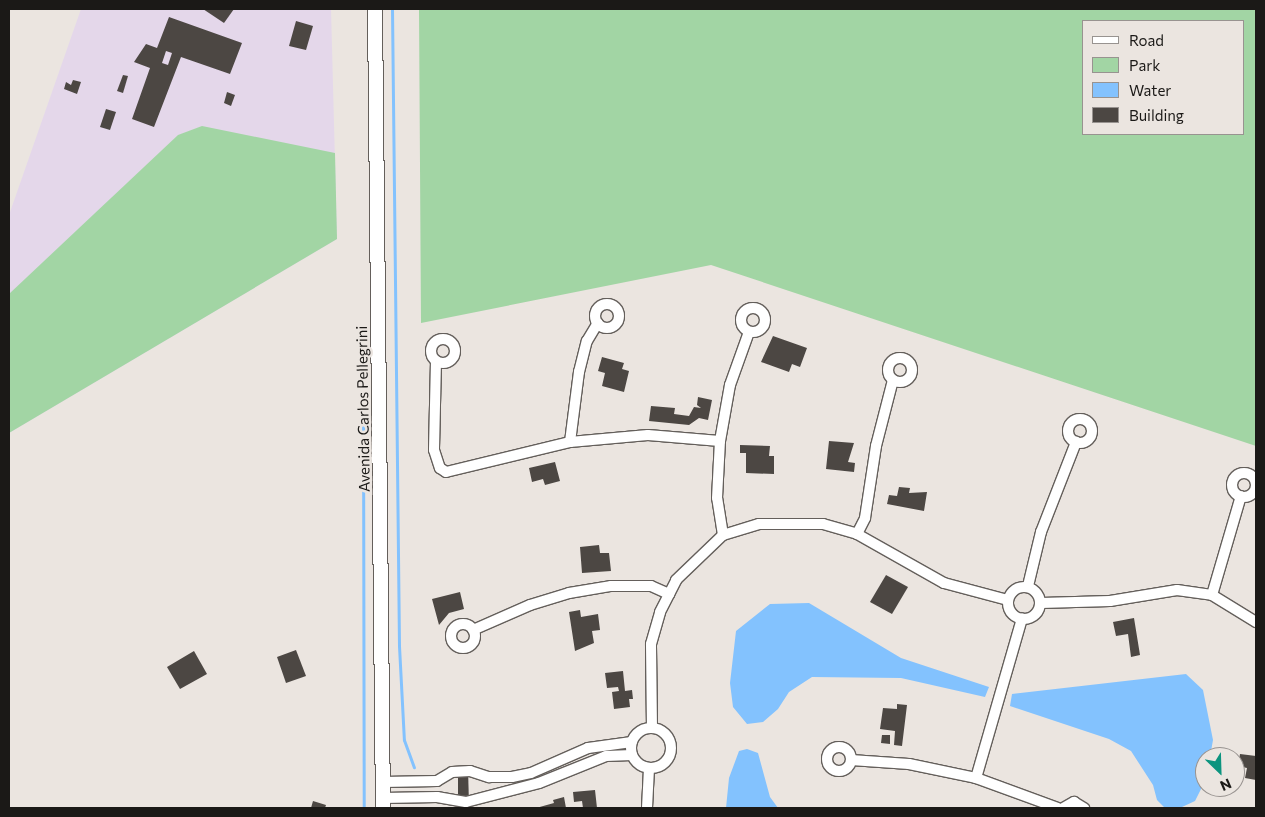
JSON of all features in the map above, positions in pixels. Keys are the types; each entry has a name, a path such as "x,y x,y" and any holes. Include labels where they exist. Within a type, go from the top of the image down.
{"main road":[{"name":"Avenida Carlos Pellegrini","path":"375,9 383,803"}],"street":[{"path":"570,442 579,372 587,340 598,323"},
{"path":"723,535 717,498 720,441 732,377 749,332"},
{"path":"436,360 434,450 440,468 446,472 570,442 648,435 720,441"},
{"path":"857,534 865,518 878,438 893,380"},
{"path":"1028,586 1041,532 1076,442"},
{"path":"1212,595 1241,496"},
{"path":"652,728 651,644 669,594 697,556 723,535 759,524 787,521 823,524 857,534 944,583 1008,600"},
{"path":"473,630 523,608 569,593 611,586 651,586 669,594"},
{"path":"1028,586 1037,592 1041,603 1033,617 1022,619 1013,614 1008,600 1013,590 1028,586"},
{"path":"1041,603 1110,601 1177,590 1212,595 1256,622"},
{"path":"976,778 1022,619"},
{"path":"652,728 669,738 672,751 665,763 649,768 640,765 632,755 632,742 640,731 652,728"},
{"path":"383,782 437,781 452,772 470,771 489,777 532,773 588,748 632,742"},
{"path":"383,803 436,797 466,802 539,783 606,756 632,755"},
{"path":"851,760 909,764 976,778 1058,808"},
{"path":"647,808 649,768"},
{"path":"489,777 490,796"},
{"path":"436,797 437,781"},
{"path":"1063,808 1074,802 1084,808"}],"shaded area":[{"path":"81,9 331,9 337,239 9,433 9,215"}],"green space":[{"path":"419,9 1256,9 1256,446 711,265 421,323"},
{"path":"202,126 335,153 337,239 9,433 9,294 178,135"}],"water":[{"path":"809,603 901,658 989,687 985,697 901,678 812,677 789,692 778,709 763,722 747,724 733,707 730,683 736,631 770,604"},
{"path":"1186,674 1203,690 1213,740 1212,747 1195,747 1195,797 1197,797 1195,801 1182,807 1164,807 1157,800 1153,785 1131,751 1109,739 1010,706 1012,694"},
{"path":"747,749 758,753 770,797 778,808 726,808 729,778 739,751"}],"building":[{"path":"203,9 234,9 224,23"},
{"path":"169,17 242,43 230,74 181,57 154,127 132,119 150,68 134,62 146,44 157,48","holes":["166,51 172,53 168,65 162,63"]},
{"path":"296,21 313,26 306,50 289,46"},
{"path":"123,75 128,76 123,93 117,91"},
{"path":"73,80 81,82 77,94 64,89 66,82 71,85"},
{"path":"227,92 235,95 231,106 224,103"},
{"path":"106,109 116,112 110,130 100,127"},
{"path":"773,336 807,348 800,367 792,364 789,372 761,362"},
{"path":"602,357 624,363 622,369 629,371 624,392 602,386 605,373 598,371"},
{"path":"698,397 712,400 708,420 699,418 689,425 649,421 651,406 675,408 674,414 689,416 694,407 701,408 697,405"},
{"path":"829,441 854,443 848,462 855,463 854,472 826,469"},
{"path":"740,445 770,446 769,456 774,456 774,474 746,473 746,453 740,453"},
{"path":"555,462 560,481 545,485 543,479 532,482 529,468"},
{"path":"899,487 910,488 909,493 927,492 924,511 887,504 889,495 897,496"},
{"path":"599,545 600,553 609,553 611,571 582,573 580,547"},
{"path":"886,575 908,587 892,614 870,602"},
{"path":"460,592 464,609 449,613 439,625 432,599"},
{"path":"580,610 581,617 598,614 600,630 592,631 594,643 575,651 569,612"},
{"path":"1134,618 1140,655 1131,657 1128,634 1116,636 1113,622"},
{"path":"296,650 306,676 286,683 277,657"},
{"path":"194,651 207,674 180,689 167,667"},
{"path":"623,671 625,691 632,690 633,699 629,699 630,707 614,709 612,692 619,691 618,687 607,688 605,673"},
{"path":"897,704 907,705 902,746 894,745 895,731 880,729 883,708 897,709"},
{"path":"882,735 890,735 890,744 881,743"},
{"path":"1245,755 1256,756 1256,780 1245,778 1247,768 1245,768"},
{"path":"458,768 468,768 469,805 458,806"},
{"path":"595,790 597,808 583,808 582,801 574,802 573,792"},
{"path":"564,797 566,808 536,808 554,803 553,800"},
{"path":"313,801 326,805 325,808 311,808"}],"waterway":[{"path":"392,9 399,646 404,740 414,767"},
{"path":"363,392 364,808"}]}
